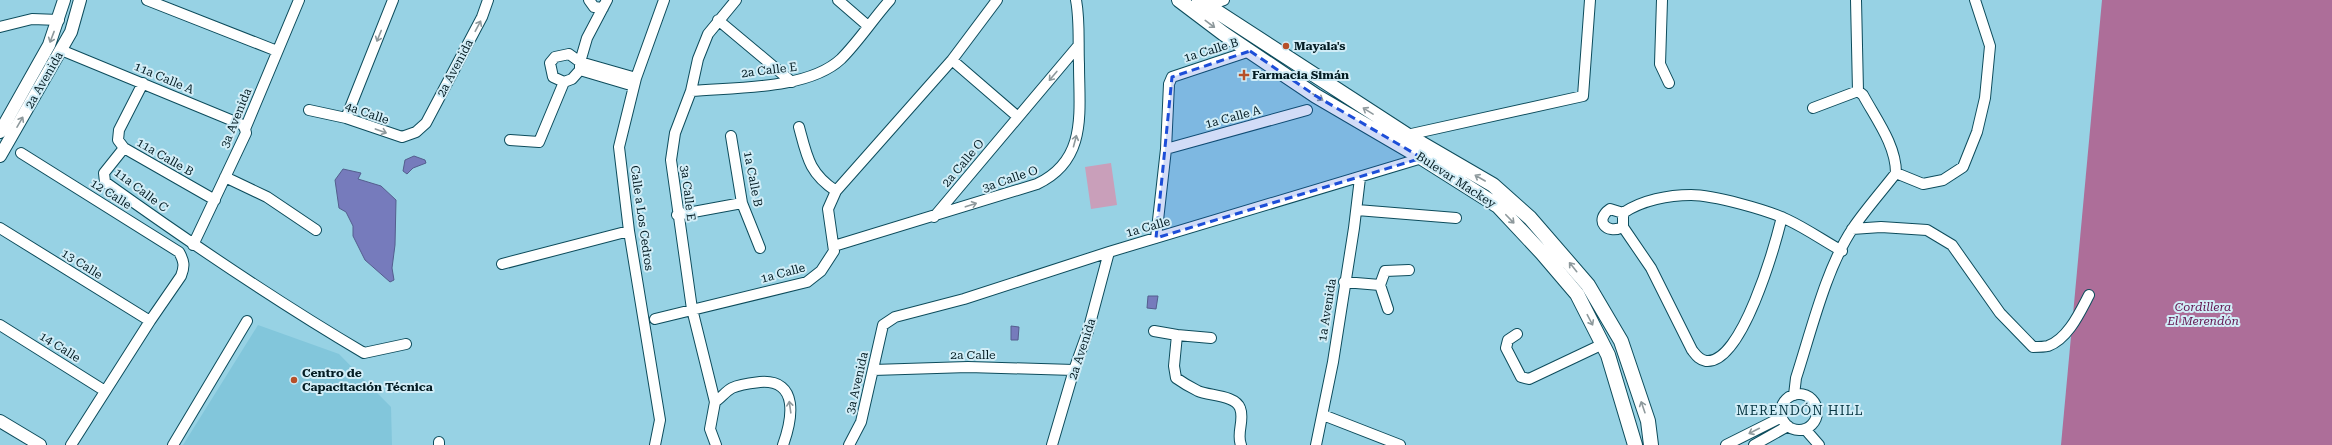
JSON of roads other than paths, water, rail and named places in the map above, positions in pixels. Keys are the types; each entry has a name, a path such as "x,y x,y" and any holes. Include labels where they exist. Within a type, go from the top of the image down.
{"main road":[{"name":"Bulevar Mackey","path":"1179,0 1316,96 1422,158 1498,206 1542,253 1577,294 1603,344 1619,386 1635,445"},
{"name":"Bulevar Mackey","path":"1203,3 1407,135 1493,185 1530,218 1588,285 1621,341 1648,421 1651,445"}],"street":[{"name":"2a Avenida","path":"1,126 33,77 49,45 59,20 64,0"},
{"name":"2a Avenida","path":"0,156 66,52 80,0"},
{"path":"146,0 277,51"},
{"name":"3a Avenida","path":"193,245 246,133 246,129 277,51 300,0"},
{"path":"346,118 393,0"},
{"name":"2a Avenida","path":"416,132 426,123 482,17 488,0"},
{"path":"589,0 594,7 605,4"},
{"name":"Calle a Los Cedros","path":"655,445 660,420 629,231 619,147 635,82 664,0"},
{"name":"3a Calle E","path":"715,402 692,309 677,215 671,160 675,133 691,91 698,60 706,40 718,20 736,0"},
{"path":"838,0 868,26"},
{"name":"2a Calle E","path":"691,91 792,82 812,76 827,69 840,59 890,0"},
{"path":"934,217 834,246 828,209 836,191 952,60 997,0"},
{"path":"1076,0 1078,46"},
{"path":"1203,3 1224,0"},
{"path":"1407,135 1583,96 1590,0"},
{"path":"1662,0 1660,64 1669,82"},
{"path":"1856,0 1858,91"},
{"path":"1896,173 1923,184 1943,180 1963,167 1977,132 1985,98 1990,46 1975,0"},
{"path":"605,4 587,38 580,66 572,79 564,82 553,77 550,63 555,57 569,54 580,66 635,82"},
{"path":"0,27 32,19 59,20"},
{"path":"718,20 792,82"},
{"name":"2a Calle O","path":"934,217 1078,46"},
{"name":"3a Calle O","path":"934,217 1037,184 1049,179 1062,168 1074,146 1081,119 1078,46"},
{"name":"1a Calle B","path":"1166,149 1169,84 1172,77 1179,73 1250,51"},
{"name":"11a Calle A","path":"66,52 242,125 246,129"},
{"path":"952,60 1018,117"},
{"path":"510,140 539,142 564,82"},
{"name":"11a Calle B","path":"143,83 119,130 118,140 124,148 215,200"},
{"path":"1813,108 1858,91"},
{"path":"1794,395 1796,378 1829,280 1852,229 1896,173 1896,165 1887,136 1863,95 1858,91"},
{"name":"4a Calle","path":"309,110 346,118 402,137 416,132"},
{"name":"1a Calle A","path":"1166,149 1307,110"},
{"path":"799,127 807,160 812,169 822,181 836,191"},
{"name":"1a Calle B","path":"731,136 742,203 760,248"},
{"name":"11a Calle C","path":"124,148 104,173 105,182 193,245 304,317 364,353 406,344"},
{"path":"1156,238 1166,149"},
{"name":"12 Calle","path":"21,153 179,252 183,260 184,268 181,276 150,321"},
{"name":"1a Calle","path":"883,325 895,318 964,299 1109,252 1360,178 1422,158"},
{"path":"225,177 267,197 316,230"},
{"name":"1a Avenida","path":"1316,445 1323,415 1360,178"},
{"path":"1624,213 1634,206 1658,199 1691,195 1741,204 1782,217 1842,251"},
{"path":"677,215 742,203"},
{"path":"1623,227 1616,231 1609,230 1604,226 1602,219 1605,213 1610,209 1624,213"},
{"path":"1356,210 1456,218"},
{"path":"1624,213 1623,227 1652,268 1692,350 1699,358 1706,361 1722,356 1732,346 1751,310 1774,250 1782,217"},
{"path":"1852,229 1881,227 1927,230 1952,245 2000,312 2033,347 2048,346 2061,338 2076,320 2089,295"},
{"name":"13 Calle","path":"0,228 150,321"},
{"path":"502,264 629,231"},
{"name":"1a Calle","path":"655,319 807,282 821,271 833,256 834,246"},
{"name":"2a Avenida","path":"1052,445 1074,370 1088,331 1109,252"},
{"path":"1388,309 1380,285 1385,271 1409,270"},
{"path":"1344,282 1380,285"},
{"path":"71,445 150,321"},
{"path":"173,445 247,321"},
{"name":"14 Calle","path":"0,325 105,391"},
{"name":"3a Avenida","path":"849,445 861,422 883,325"},
{"path":"1154,331 1211,338"},
{"path":"1517,334 1508,340 1506,348 1521,377 1530,379 1603,344"},
{"path":"1177,335 1174,366 1176,378 1199,392 1234,401 1240,406 1242,413 1238,434 1241,445"},
{"name":"2a Calle","path":"873,370 968,367 1074,370"},
{"path":"716,445 710,429 715,402 732,388 751,383 767,382 778,386 787,393 791,404 792,416 783,445"},
{"path":"1802,394 1808,396 1816,405 1818,411 1815,422 1805,429 1794,429 1788,426 1782,417 1783,405 1794,395 1802,394"},
{"path":"1323,415 1400,445"},
{"path":"1726,445 1782,417"},
{"path":"0,421 40,445"},
{"path":"1754,445 1788,426"},
{"path":"1805,429 1819,445"}],"place":[{"name":"Mayala's","path":"1286,46"},
{"name":"Farmacia Simán","path":"1244,75"},
{"name":"Centro de Capacitación Técnica","path":"294,380"}],"district":[{"name":"MERENDÓN HILL","path":"1800,410"}],"park label":[{"name":"Cordillera El Merendón","path":"2203,314"}]}
